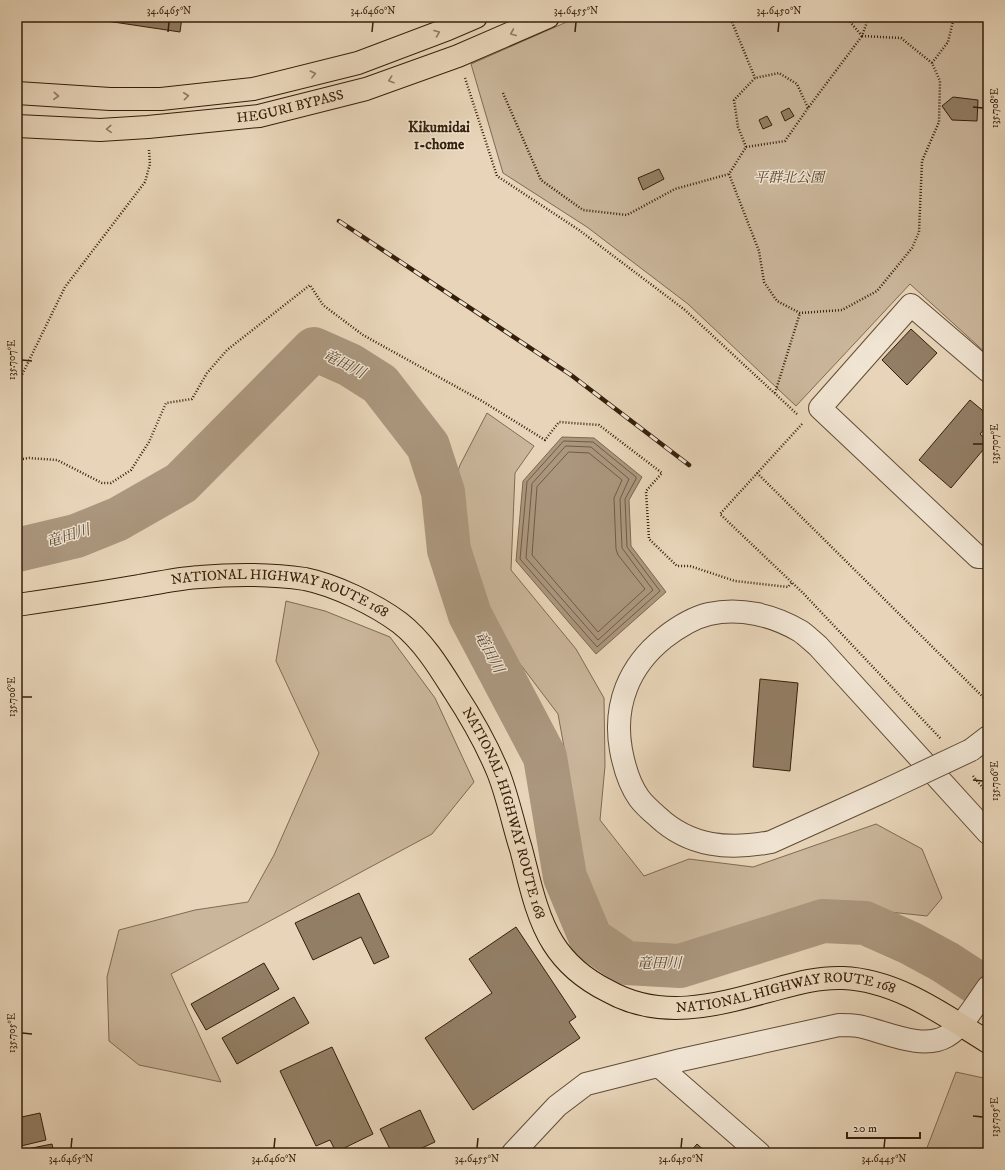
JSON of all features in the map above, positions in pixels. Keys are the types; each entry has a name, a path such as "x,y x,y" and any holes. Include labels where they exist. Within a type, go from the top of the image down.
{"highway":[{"name":"HEGURI BYPASS","path":"17,93 110,99 161,99 253,88 358,63 442,32 476,17"},
{"name":"HEGURI BYPASS","path":"17,126 100,130 148,127 259,116 366,89 458,56 548,17"},
{"name":"NATIONAL HIGHWAY ROUTE 168","path":"17,605 198,577 255,575 306,580 329,586 377,608 401,624 419,641 438,665 482,737 499,775 540,917 553,942 570,964 592,982 620,998 649,1006 687,1008 725,1002 815,979 844,978 876,982 911,996 988,1042"}],"street":[{"path":"988,371 911,305 820,408 978,557 988,557"},
{"path":"988,737 971,750 884,792 771,842 751,846 732,846 694,840 670,828 653,813 639,798 629,778 622,758 618,734 619,712 632,674 645,655 660,641 675,629 691,620 710,614 729,612 764,615 783,622 801,632 818,646 988,833"},
{"path":"513,1153 557,1106 586,1084 839,1025 856,1026 910,1040 933,1042 947,1036 960,1025 988,987"},
{"path":"659,1066 759,1153"}],"path":[{"path":"730,17 755,78"},
{"path":"732,22 744,17"},
{"path":"729,174 759,251 764,282 777,301 800,313 842,310 877,291 912,248 919,232 922,161 939,122 940,81 932,62 901,38 862,36 846,17"},
{"path":"503,93 541,180 583,210 627,215 675,189 729,174 746,147 785,141 862,36 867,22 874,17"},
{"path":"932,62 948,42 954,17"},
{"path":"458,56 497,176 579,230 685,310 800,417"},
{"path":"746,147 738,127 734,100 755,78 779,73 797,84 808,108"},
{"path":"17,385 65,286 145,182 150,164 148,127"},
{"path":"17,460 29,458 57,460 102,483 111,484 131,470 149,442 166,403 192,399 207,373 227,350 310,285 323,305 363,335 482,401 546,440 559,422 599,425 662,473 646,491 650,539 677,566 690,566 735,581 788,587 792,582"},
{"path":"775,393 800,313"},
{"path":"805,422 720,514 803,593 942,740"},
{"path":"757,473 988,702"}],"green space":[{"name":"平群北公園","path":"578,17 988,17 988,355 910,284 796,406 688,304 587,227 503,173 471,64"},
{"path":"487,413 534,446 515,473 511,570 576,649 604,698 605,766 600,820 644,876 689,859 753,867 876,824 922,849 942,898 927,916 823,905 678,957 629,953 599,933 574,876 560,801 566,758 558,714 486,619 462,561 450,495 460,465"},
{"path":"286,601 325,611 390,637 435,698 474,782 432,834 171,974 221,1082 139,1065 109,1041 107,977 119,930 195,910 248,902 274,855 319,753 276,661"},
{"path":"956,1072 988,1079 988,1153 925,1153"}],"water":[{"path":"562,437 594,438 642,477 629,500 631,546 666,592 596,654 516,561 523,481"}],"building":[{"path":"80,17 182,17 180,32"},
{"path":"953,97 978,100 977,121 952,120 942,106"},
{"path":"789,108 794,116 785,121 781,112"},
{"path":"767,116 772,125 763,129 759,120"},
{"path":"659,169 664,179 643,190 638,178"},
{"path":"911,329 937,353 907,385 882,360"},
{"path":"970,400 988,415 988,425 980,434 988,441 988,444 951,488 919,460"},
{"path":"760,679 798,683 790,771 753,767"},
{"path":"359,893 389,957 374,964 361,937 313,960 295,923"},
{"path":"516,927 576,1017 569,1022 580,1038 473,1110 425,1038 492,993 469,959"},
{"path":"264,963 279,989 206,1030 191,1004"},
{"path":"294,997 309,1023 237,1064 222,1038"},
{"path":"332,1047 373,1134 336,1152 330,1140 316,1146 280,1071"},
{"path":"420,1110 435,1142 411,1153 392,1153 380,1129"},
{"path":"40,1113 46,1140 17,1147 17,1118"},
{"path":"52,1144 54,1153 17,1153 17,1151"},
{"path":"697,1144 707,1153 689,1153"}],"waterway":[{"name":"竜田川","path":"17,550 76,536 118,519 181,483 314,349 350,365 380,384 428,446 443,492 449,550 470,615 545,757 565,877 591,939 626,963 680,966 823,921 865,923 910,943 945,962 988,990"}],"railway":[{"path":"339,221 571,375 689,465"}],"district":[{"name":"Kikumidai 1-chome","path":"439,136"}]}
